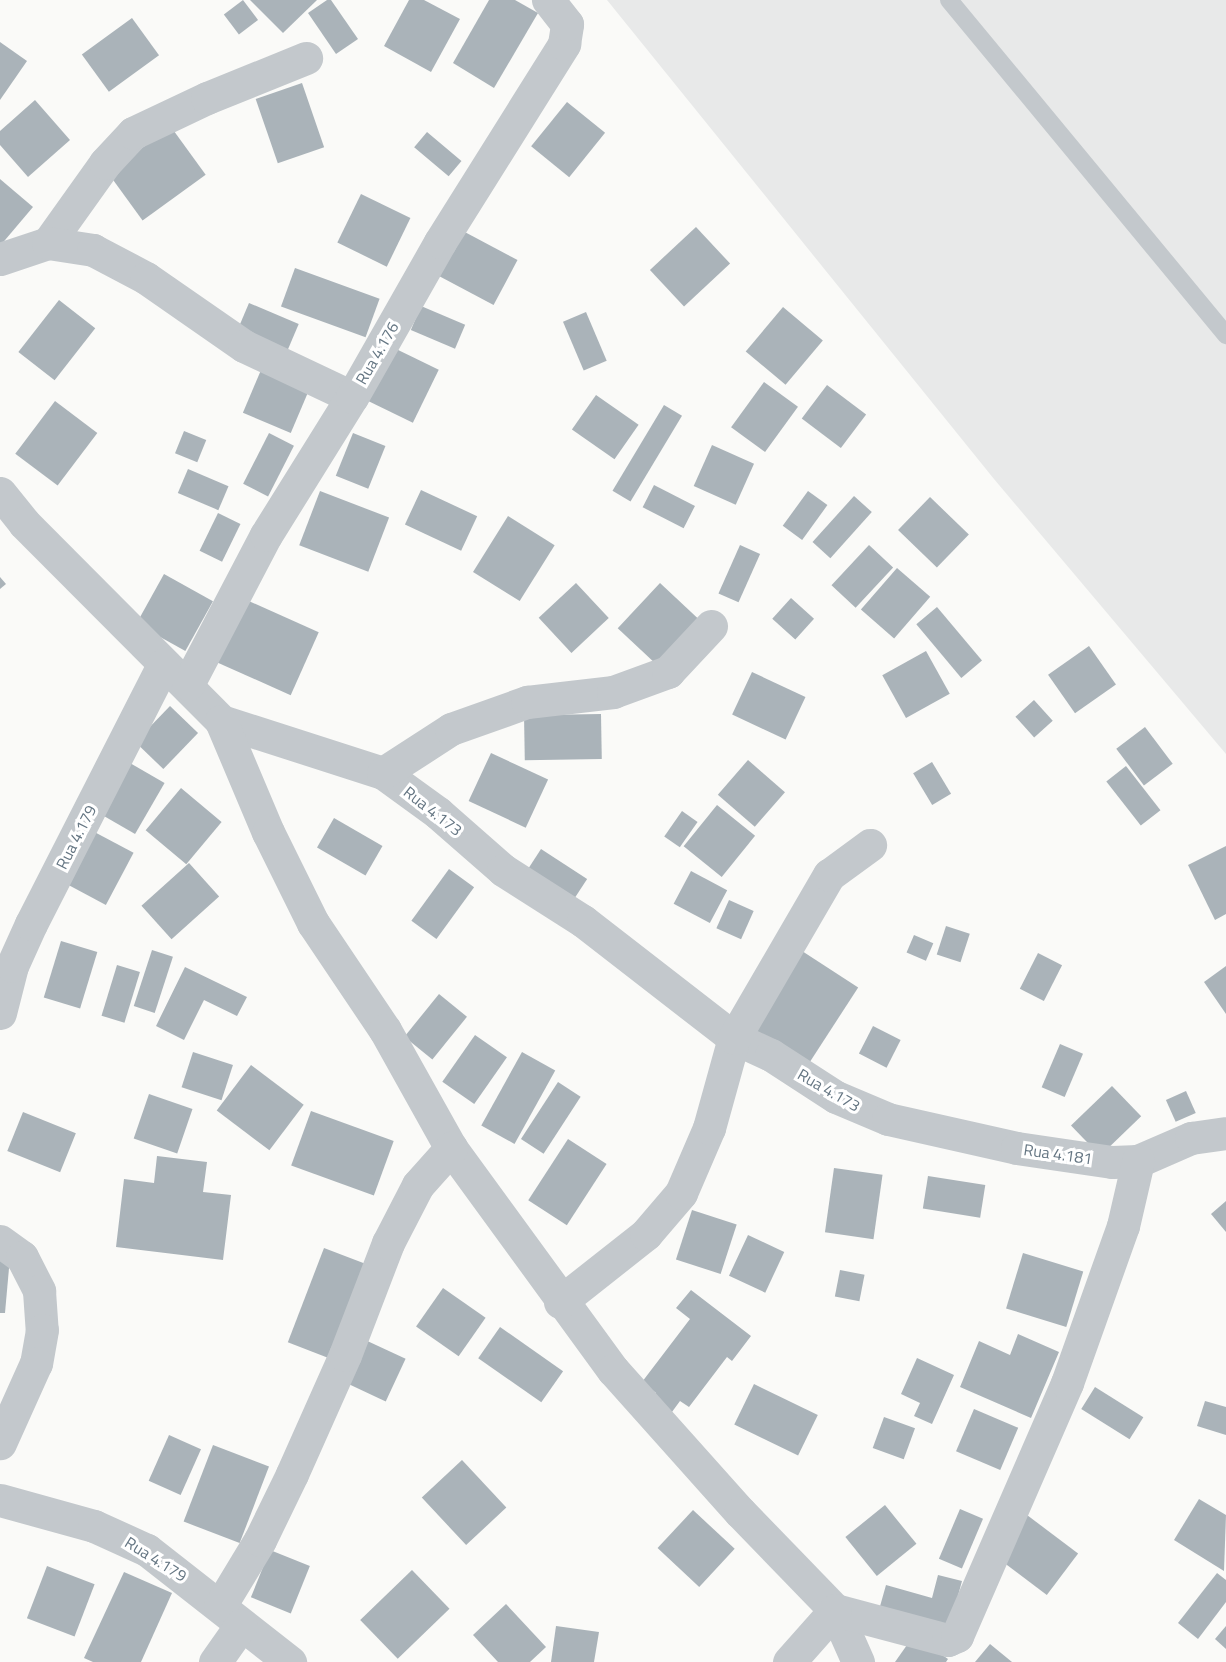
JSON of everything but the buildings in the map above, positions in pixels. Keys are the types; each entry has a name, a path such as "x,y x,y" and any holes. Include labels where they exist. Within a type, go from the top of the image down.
{"street":[{"name":"Rua 4.176","path":"176,674 352,397 440,242 564,44 558,12"},
{"path":"48,243 105,163 133,133 207,98 306,58"},
{"path":"0,259 48,243 93,250 146,278 244,346 352,397"},
{"path":"0,493 24,524 221,721 267,832 313,923 385,1030 450,1148 560,1302 613,1370 740,1512 835,1610 858,1662"},
{"path":"383,772 451,729 527,702 613,692 668,672 711,626"},
{"name":"Rua 4.179","path":"0,1013 6,964 176,674"},
{"name":"Rua 4.173","path":"221,721 383,772 438,813 503,870 583,921 735,1038 771,1055 836,1097 888,1119"},
{"path":"560,1302 645,1234 681,1193 709,1128 735,1038 829,874 870,845"},
{"name":"Rua 4.181","path":"888,1119 1017,1148 1112,1162 1138,1161 1191,1138 1226,1133"},
{"path":"215,1662 260,1540 345,1355 388,1243 418,1185 450,1148"},
{"path":"835,1610 948,1640 957,1636 1067,1383 1123,1226 1138,1161"},
{"path":"0,1241 22,1257 39,1291 42,1330 36,1363 0,1443"},
{"name":"Rua 4.179","path":"0,1500 116,1534 179,1571 290,1662"},
{"path":"789,1662 835,1610"}],"lane":[{"path":"949,0 1226,335"}],"shaded area":[{"path":"607,0 1226,0 1226,754 994,479"}]}
